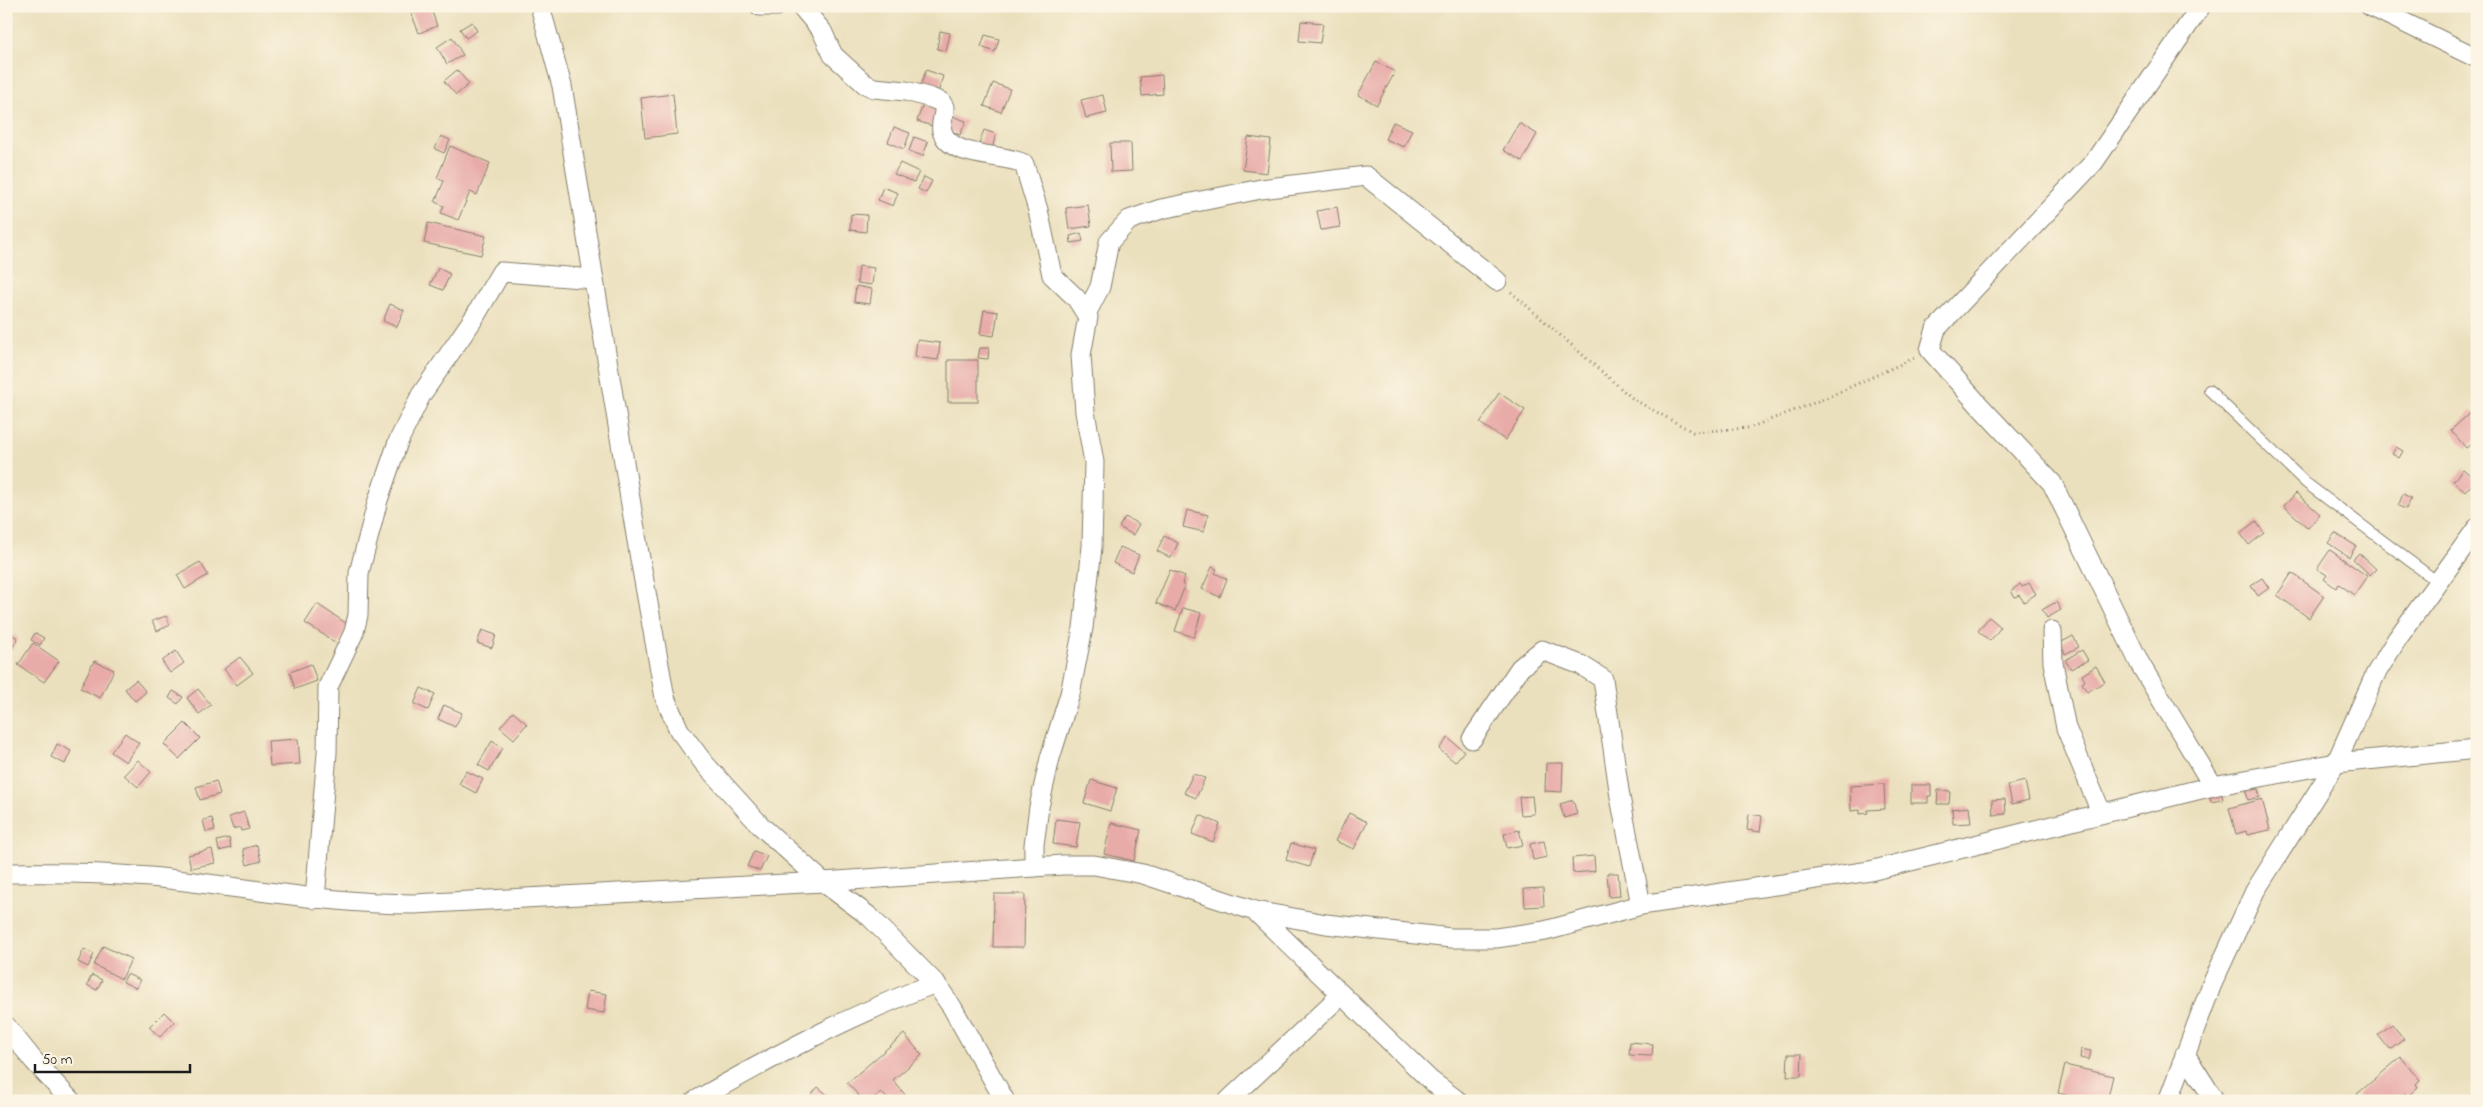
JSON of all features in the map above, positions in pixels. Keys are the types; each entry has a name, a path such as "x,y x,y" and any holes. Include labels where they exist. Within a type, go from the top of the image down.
{"street":[{"path":"540,6 562,86 665,698 679,730 703,762 761,826 823,882 870,917 936,983 952,1007 1005,1101"},
{"path":"760,6 777,6"},
{"path":"801,6 822,31 833,55 864,84 874,88 917,94 941,102 944,111 942,130 950,142 979,154 1024,164 1038,210 1052,275 1076,298 1087,312 1088,320 1082,344 1081,373 1085,412 1094,462 1092,547 1082,628 1070,694 1050,758 1039,806 1034,845 1034,866"},
{"path":"2201,6 2094,162 1936,329 1930,350 2052,483 2140,664 2213,786"},
{"path":"2370,6 2477,58"},
{"path":"1087,312 1100,287 1109,242 1129,220 1161,209 1261,189 1366,176 1497,281"},
{"path":"315,899 327,754 328,687 354,632 358,615 359,573 385,476 401,435 420,395 474,318 499,274 508,272 594,279"},
{"path":"2168,1101 2212,984 2255,891 2336,763 2375,675 2397,639 2477,528"},
{"path":"2052,631 2053,664 2066,728 2101,812"},
{"path":"1472,739 1520,668 1542,650 1581,665 1603,680 1620,797 1640,905"},
{"path":"6,872 150,877 315,899 355,903 414,904 823,882 1034,866 1094,865 1143,874 1255,912 1326,924 1451,938 1496,938 1545,931 1640,905 1870,871 2101,812 2213,786 2336,763 2477,749"},
{"path":"1255,912 1431,1081 1458,1101"},
{"path":"700,1099 758,1065 863,1013 936,983"},
{"path":"1228,1101 1341,995"},
{"path":"6,1026 34,1062 71,1101"},
{"path":"2185,1054 2215,1101"}],"lane":[{"path":"2209,390 2306,483 2439,582"}],"path":[{"path":"1497,281 1633,399 1693,432 1749,428 1826,398 1930,350"}],"building":[{"path":"420,6 430,6 437,26 419,33 410,10"},
{"path":"1301,21 1323,23 1320,43 1299,41"},
{"path":"472,22 477,31 466,38 460,29"},
{"path":"940,31 950,33 946,51 937,49"},
{"path":"985,35 999,39 995,52 981,47"},
{"path":"452,37 463,55 447,64 437,47"},
{"path":"1376,62 1395,72 1377,105 1358,95"},
{"path":"457,70 469,84 456,95 444,81"},
{"path":"926,70 943,76 937,96 919,90"},
{"path":"1162,75 1163,94 1142,96 1140,77"},
{"path":"993,83 1010,89 1001,112 984,106"},
{"path":"673,94 677,134 645,138 641,98"},
{"path":"1103,95 1107,113 1086,118 1081,100"},
{"path":"923,104 941,111 935,127 917,121"},
{"path":"952,116 966,121 960,135 946,129"},
{"path":"1393,122 1412,130 1404,147 1385,139"},
{"path":"1519,123 1537,134 1522,161 1503,150"},
{"path":"894,127 910,133 904,149 888,142"},
{"path":"984,130 996,134 992,149 979,144"},
{"path":"441,136 450,140 444,153 435,149"},
{"path":"914,137 928,142 923,156 909,151"},
{"path":"1248,137 1271,140 1267,173 1243,170"},
{"path":"1110,143 1131,143 1132,171 1111,172"},
{"path":"450,146 490,163 477,195 470,192 458,220 441,213 444,206 435,202 444,181 437,178"},
{"path":"900,163 919,172 914,182 894,174"},
{"path":"924,177 932,181 926,193 918,189"},
{"path":"883,187 898,193 893,206 878,200"},
{"path":"1088,205 1091,226 1069,229 1066,208"},
{"path":"1337,207 1340,227 1321,230 1317,211"},
{"path":"851,214 867,215 866,232 850,230"},
{"path":"428,223 486,236 481,255 424,243"},
{"path":"1081,233 1083,241 1071,243 1070,236"},
{"path":"859,266 874,268 872,285 857,283"},
{"path":"438,268 450,274 443,290 430,285"},
{"path":"856,286 872,289 870,304 854,302"},
{"path":"390,304 404,310 397,327 383,321"},
{"path":"984,310 998,312 994,336 980,334"},
{"path":"917,340 940,343 938,360 915,357"},
{"path":"980,348 989,348 988,359 978,358"},
{"path":"948,360 978,360 978,402 948,402"},
{"path":"1499,393 1525,410 1505,440 1480,423"},
{"path":"2472,411 2477,416 2477,439 2466,448 2451,430"},
{"path":"2396,447 2403,451 2399,458 2392,454"},
{"path":"2463,469 2476,480 2465,492 2453,481"},
{"path":"2296,493 2320,514 2308,528 2284,506"},
{"path":"2403,494 2411,498 2406,509 2398,506"},
{"path":"1187,510 1208,515 1204,532 1183,527"},
{"path":"1125,517 1139,524 1133,535 1119,527"},
{"path":"2256,521 2264,533 2249,545 2240,533"},
{"path":"2335,533 2356,546 2349,557 2328,543"},
{"path":"1164,536 1178,543 1171,558 1157,551"},
{"path":"1120,547 1139,555 1132,572 1113,563"},
{"path":"2330,550 2367,576 2354,595 2339,584 2336,588 2324,579 2327,575 2317,569"},
{"path":"2359,553 2376,569 2370,575 2353,559"},
{"path":"200,562 208,575 185,589 177,575"},
{"path":"1212,567 1217,569 1215,573 1227,579 1220,597 1202,589"},
{"path":"1170,570 1185,576 1182,584 1185,586 1175,611 1156,603"},
{"path":"2292,573 2324,596 2309,618 2277,595"},
{"path":"2262,578 2269,588 2258,596 2251,585"},
{"path":"2029,583 2036,594 2024,602 2019,595 2015,597 2011,591 2020,584 2022,587"},
{"path":"2056,602 2061,610 2047,618 2042,610"},
{"path":"317,604 349,625 338,644 305,623"},
{"path":"1183,608 1201,613 1194,637 1175,631"},
{"path":"166,616 170,625 157,631 152,621"},
{"path":"1989,617 2001,627 1990,641 1978,631"},
{"path":"482,630 496,635 492,648 477,643"},
{"path":"35,633 44,638 40,645 31,640"},
{"path":"10,634 18,638 10,652 6,649 6,641"},
{"path":"2073,636 2079,647 2065,654 2060,643"},
{"path":"33,643 59,661 44,682 18,665"},
{"path":"2082,650 2088,660 2071,669 2065,660"},
{"path":"176,651 184,663 170,673 162,661"},
{"path":"240,657 253,673 237,685 224,669"},
{"path":"94,661 114,670 100,698 80,688"},
{"path":"311,664 317,681 295,689 290,672"},
{"path":"2096,666 2105,682 2087,692 2082,683 2085,681 2082,675"},
{"path":"136,680 146,692 135,701 125,689"},
{"path":"421,688 435,694 428,710 414,704"},
{"path":"198,689 211,705 199,714 187,698"},
{"path":"173,691 183,697 178,704 169,698"},
{"path":"444,705 462,713 455,727 438,719"},
{"path":"513,712 527,724 514,739 500,727"},
{"path":"185,723 200,738 179,759 164,744"},
{"path":"125,733 139,743 126,762 111,752"},
{"path":"1448,738 1464,751 1455,762 1439,749"},
{"path":"298,739 300,764 270,766 268,741"},
{"path":"492,741 503,748 489,771 478,765"},
{"path":"57,744 71,751 65,764 51,757"},
{"path":"138,760 151,772 138,787 124,775"},
{"path":"1546,763 1563,763 1562,792 1545,791"},
{"path":"466,771 483,779 476,793 459,784"},
{"path":"1193,774 1205,778 1196,798 1184,793"},
{"path":"1091,780 1117,788 1110,811 1084,803"},
{"path":"216,781 220,794 200,800 196,787"},
{"path":"2025,781 2029,800 2012,804 2008,785"},
{"path":"1884,784 1885,809 1867,810 1868,813 1860,814 1860,810 1851,811 1850,786"},
{"path":"1911,785 1931,785 1931,796 1928,796 1928,803 1911,803"},
{"path":"2258,789 2260,797 2248,800 2246,791"},
{"path":"1938,790 1950,791 1949,804 1937,804"},
{"path":"2222,794 2223,800 2211,802 2210,796"},
{"path":"1532,796 1534,814 1521,815 1519,797"},
{"path":"2005,799 2006,814 1993,815 1992,800"},
{"path":"2262,799 2270,830 2247,835 2246,831 2236,834 2229,808"},
{"path":"1573,800 1577,814 1564,818 1560,804"},
{"path":"1969,807 1971,823 1953,824 1952,809"},
{"path":"244,812 249,829 241,831 240,827 233,829 229,817"},
{"path":"1349,813 1367,822 1354,849 1335,841"},
{"path":"1749,814 1762,816 1760,832 1747,830"},
{"path":"1200,815 1220,824 1213,842 1192,834"},
{"path":"212,818 215,830 206,832 203,820"},
{"path":"1056,819 1080,822 1076,847 1053,844"},
{"path":"1111,823 1141,830 1134,861 1104,854"},
{"path":"1519,830 1523,845 1507,848 1504,834"},
{"path":"229,838 231,848 219,851 217,841"},
{"path":"1544,841 1547,857 1533,860 1530,844"},
{"path":"1291,843 1314,850 1309,867 1286,860"},
{"path":"257,845 261,861 247,865 243,849"},
{"path":"212,849 215,863 191,868 188,855"},
{"path":"754,851 767,856 760,871 747,866"},
{"path":"1594,856 1595,871 1573,873 1572,858"},
{"path":"1607,873 1618,873 1620,896 1609,897"},
{"path":"1543,888 1544,906 1525,907 1524,889"},
{"path":"994,894 1025,894 1024,947 993,947"},
{"path":"103,946 131,959 122,979 94,965"},
{"path":"84,949 94,954 88,967 78,962"},
{"path":"127,974 140,980 136,988 123,982"},
{"path":"92,975 102,980 97,990 87,985"},
{"path":"588,991 607,994 604,1013 585,1010"},
{"path":"164,1012 174,1022 160,1037 149,1027"},
{"path":"2392,1024 2404,1039 2390,1050 2378,1035"},
{"path":"904,1034 922,1055 893,1080 906,1096 900,1101 889,1101 881,1092 870,1101 864,1101 847,1083"},
{"path":"1630,1042 1653,1044 1652,1056 1629,1055"},
{"path":"2081,1049 2091,1051 2089,1060 2080,1058"},
{"path":"1788,1054 1802,1054 1801,1076 1787,1076"},
{"path":"2401,1057 2420,1080 2416,1084 2418,1087 2408,1096 2405,1093 2399,1098 2401,1101 2363,1101 2357,1094"},
{"path":"2065,1065 2113,1076 2107,1101 2069,1101 2070,1096 2058,1093"},
{"path":"818,1087 832,1099 831,1101 806,1101"}]}
